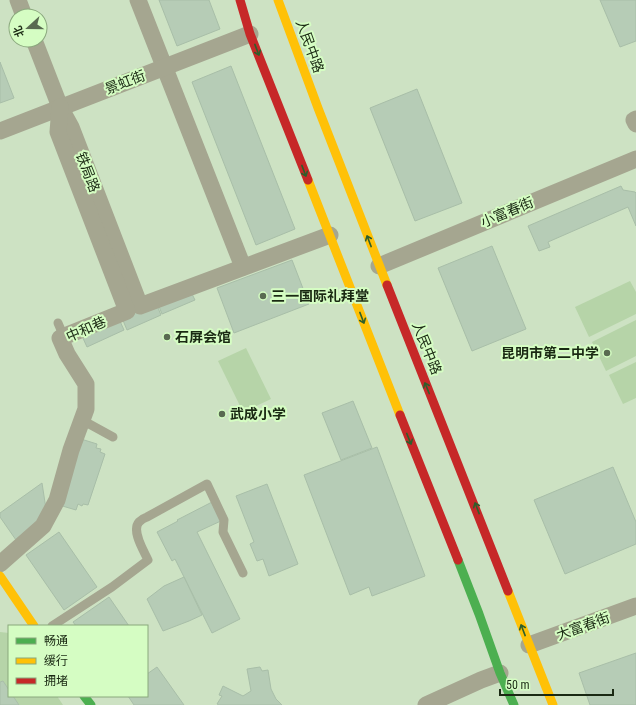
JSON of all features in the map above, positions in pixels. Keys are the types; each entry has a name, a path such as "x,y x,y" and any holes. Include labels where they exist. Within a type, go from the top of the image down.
{"main road":[{"path":"240,0 250,34 330,235 392,397 479,614 500,673 514,705"},
{"name":"人民中路","path":"278,0 379,266 553,705"},
{"path":"0,576 12,600 33,625"},
{"path":"85,697 91,705"}],"street":[{"path":"138,0 243,267 330,235"},
{"name":"景虹街","path":"0,131 250,34"},
{"name":"铁局路","path":"37,48 60,107 70,127 140,306 243,267"},
{"name":"中和巷","path":"0,564 44,526 57,500 71,450 86,409 86,384 66,354 60,338 61,330 127,311 58,132 60,107"},
{"path":"636,119 634,120 636,124"},
{"name":"小富春街","path":"379,266 636,159"},
{"name":"大富春街","path":"529,645 636,606"},
{"path":"426,705 500,673"}],"lane":[{"path":"82,420 112,437"},
{"path":"54,625 112,587 148,560 136,529 138,523 207,484 224,520 223,532 243,573"}],"green space":[{"path":"630,281 636,292 636,314 589,337 575,307"},
{"path":"636,320 636,356 606,371 592,342"},
{"path":"246,348 271,399 243,412 218,361"},
{"path":"636,362 636,398 623,404 609,375"},
{"path":"0,632 8,633 8,688 3,681 0,682"},
{"path":"14,697 58,697 63,705 19,705"}],"building":[{"path":"159,0 209,0 220,29 177,46"},
{"path":"600,0 636,0 636,41 620,47"},
{"path":"0,62 14,98 0,103"},
{"path":"231,66 295,229 256,245 192,82"},
{"path":"417,89 462,203 415,221 370,108"},
{"path":"621,186 623,190 636,193 636,226 628,207 548,242 550,247 539,251 528,226"},
{"path":"492,246 526,329 472,351 438,268"},
{"name":"三一国际礼拜堂","path":"292,260 309,304 234,333 217,288"},
{"path":"190,290 195,300 162,314 158,304"},
{"path":"156,303 161,315 127,330 122,318"},
{"path":"119,319 124,330 87,347 82,336"},
{"path":"353,401 372,448 341,460 322,413"},
{"path":"81,439 97,444 96,448 101,449 100,452 105,454 88,505 83,504 82,506 78,504 76,510 59,505"},
{"path":"377,447 425,576 372,596 369,587 350,595 304,475"},
{"path":"613,467 636,522 636,544 565,574 534,500"},
{"path":"42,483 46,509 42,520 16,540 0,517 0,513"},
{"path":"267,484 298,564 269,576 263,559 257,561 250,544 254,542 236,496"},
{"path":"214,501 223,520 197,532 240,619 212,633 175,559 172,561 157,532"},
{"path":"59,532 97,587 64,610 26,555"},
{"path":"184,577 202,615 163,631 147,599 164,586"},
{"path":"109,597 128,625 75,625 73,622"},
{"path":"636,653 636,705 590,705 579,673"},
{"path":"157,667 184,705 134,705 129,697 148,697 148,673"},
{"path":"260,667 262,671 268,670 271,689 276,699 282,705 217,704 222,696 219,695 223,686 243,696 251,691 247,669"},
{"path":"3,681 8,688 8,697 14,697 19,705 0,705 0,682"}],"traffic: fast":[{"path":"458,560 500,673 514,705"},
{"path":"85,697 91,705"}],"traffic: slow":[{"path":"278,0 318,108 387,285"},
{"path":"308,180 400,415"},
{"path":"0,576 33,625"},
{"path":"508,591 553,705"}],"traffic: jam":[{"path":"240,0 250,34 308,180"},
{"path":"387,285 508,591"},
{"path":"400,415 458,560"}],"place":[{"name":"三一国际礼拜堂","path":"263,296"},
{"name":"石屏会馆","path":"167,337"},
{"name":"昆明市第二中学","path":"607,353"},
{"name":"武成小学","path":"222,414"}]}
